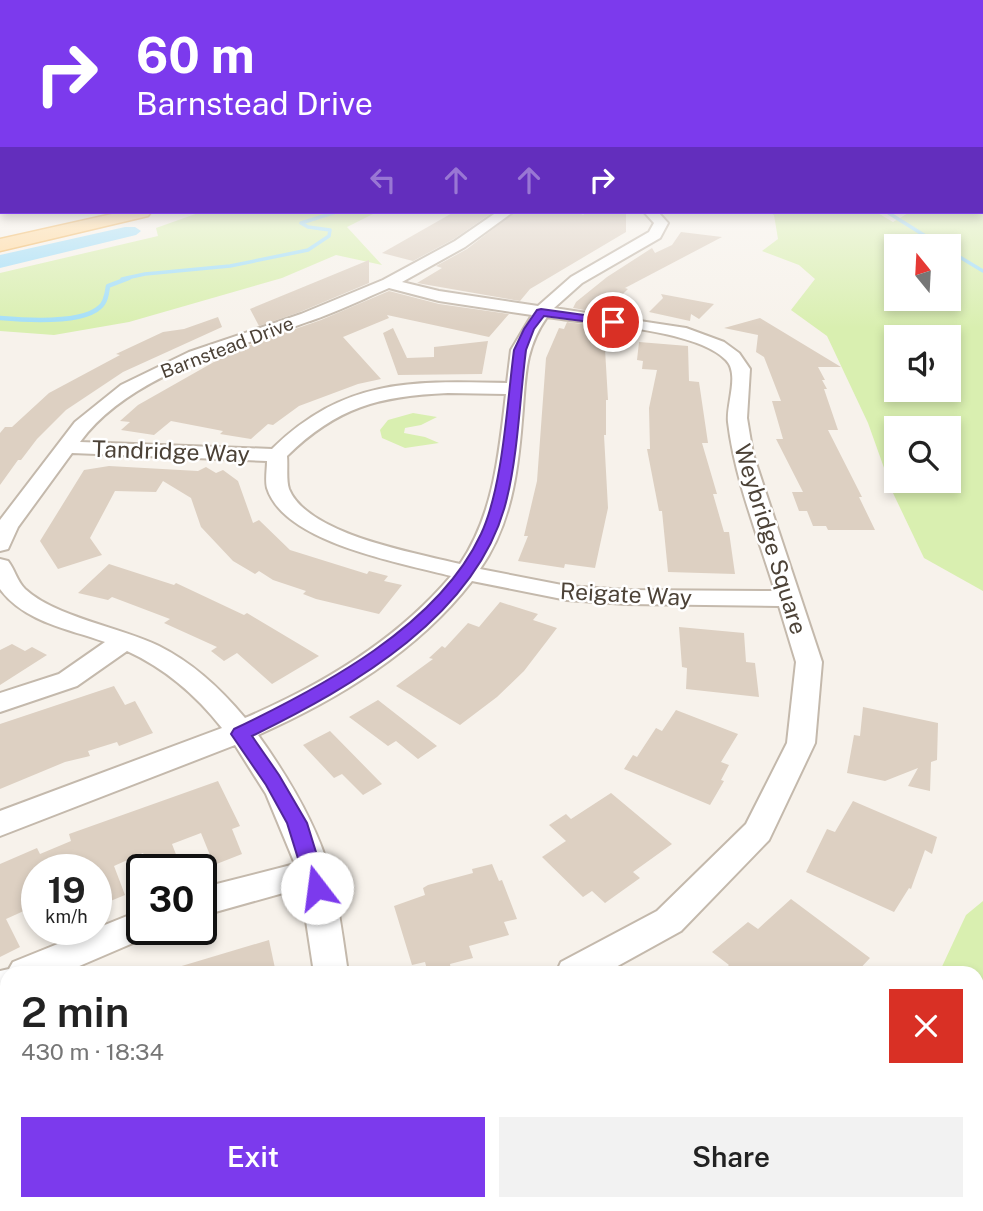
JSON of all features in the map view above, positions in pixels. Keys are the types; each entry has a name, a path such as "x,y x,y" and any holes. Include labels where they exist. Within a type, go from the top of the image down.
{"main road":[{"path":"0,233 79,216"},
{"path":"0,245 127,216"}],"street":[{"name":"Barnstead Drive","path":"0,544 6,526 65,447 82,426 111,400 147,378 195,356 307,317 388,283 460,244 501,216"},
{"path":"0,824 240,734 295,708 387,650 419,624 466,573 489,533 501,497 520,350 529,329 541,312 572,281 655,235 661,223 654,216"},
{"name":"Weybridge Square","path":"388,283 439,296 686,333 718,346 733,358 741,369 737,418 743,454 809,662 802,743 758,832 669,921 586,966"},
{"path":"277,455 299,429 319,415 362,398 413,389 514,389"},
{"name":"Tandridge Way","path":"65,447 277,455"},
{"name":"Reigate Way","path":"277,455 278,488 293,510 306,521 352,542 466,573 567,593 625,597 787,599"},
{"path":"0,566 9,588 25,602 61,621 125,641 160,657 183,671 208,694 273,780 297,823 314,872 330,966"},
{"path":"0,703 68,680 125,641"},
{"path":"217,898 314,872"},
{"path":"42,966 126,931"}],"green space":[{"path":"191,216 370,216 347,227 382,265 336,255 282,278 129,322 54,335 0,331 0,273 158,236 156,228"},
{"path":"774,216 882,216 893,222 904,216 983,216 983,591 924,558 893,493 961,493 961,416 884,416 884,468 868,423 827,336 791,310 815,279 799,265 762,251 778,239"},
{"path":"413,413 437,417 421,425 405,428 404,433 439,443 405,448 382,438 380,430 388,420"},
{"path":"983,901 983,966 942,966 966,915"}],"water":[{"path":"135,227 141,231 136,235 0,268 0,255"}],"building":[{"path":"448,216 488,216 454,239 413,261 382,253"},
{"path":"510,216 626,216 626,232 530,289 520,301 417,283 442,268 436,266 467,249"},
{"path":"681,232 722,237 625,288 628,289 603,313 573,308 576,302 607,277 652,248 655,253 672,245"},
{"path":"369,260 369,283 300,312 259,326 250,309"},
{"path":"389,291 439,304 509,314 489,337 387,315 389,318 343,337 381,379 358,384 299,406 273,425 268,424 251,439 171,421 154,435 121,430 130,422 120,421 138,405 235,350 321,320"},
{"path":"661,294 714,304 699,319 691,314 690,321 649,312 663,298"},
{"path":"218,317 222,327 123,372 66,410 37,439 21,460 18,460 0,485 0,433 5,427 12,427 49,393 120,355 116,354 163,332 184,329"},
{"path":"760,318 841,367 818,367 825,380 822,380 827,389 824,389 838,430 828,430 862,497 859,497 875,530 828,530 826,526 813,526 807,511 799,511 792,492 803,492 776,439 783,439 772,401 781,401 764,357 756,352 758,335 724,328"},
{"path":"567,322 597,326 595,331 604,332 608,400 604,435 608,508 595,568 565,564 564,568 518,561 528,536 524,536 537,481 546,358 559,328 564,329"},
{"path":"393,328 407,358 434,357 434,347 488,341 482,374 398,375 383,333"},
{"path":"639,342 688,346 689,381 699,382 708,443 702,443 717,494 713,494 724,532 729,532 735,574 668,572 662,511 659,511 647,449 650,449 649,408 657,370 642,369 643,361 637,360"},
{"path":"109,466 198,471 206,467 216,473 223,470 238,481 253,523 259,520 290,550 367,574 369,571 388,576 384,581 402,585 379,614 316,599 303,594 306,591 273,580 259,571 255,574 233,561 201,527 191,498 163,481 156,492 115,491 90,538 102,555 58,569 40,541 84,470"},
{"path":"109,564 174,585 176,583 244,615 247,613 319,656 272,684 237,653 224,661 211,651 217,647 164,623 170,619 112,597 108,600 78,593"},
{"path":"500,602 538,614 533,620 557,628 524,671 497,697 460,725 396,686 433,659 429,658 442,646 445,648 468,623 479,627"},
{"path":"679,627 744,633 746,662 755,663 759,697 686,689 687,668 682,667"},
{"path":"12,644 25,651 32,647 47,655 0,685 0,650"},
{"path":"114,686 125,705 135,701 153,733 119,746 117,742 88,751 90,756 65,762 0,789 0,724"},
{"path":"378,700 437,746 418,759 396,741 388,746 349,717"},
{"path":"863,707 938,723 937,760 931,762 930,791 908,786 918,768 885,781 847,773 854,735 860,736"},
{"path":"676,710 738,734 721,762 729,765 721,780 724,781 710,805 624,769 633,755 637,757 656,728 662,731"},
{"path":"330,731 382,784 363,795 342,774 334,778 303,745"},
{"path":"218,781 240,826 232,829 242,854 217,864 217,854 210,854 201,833 172,844 176,854 126,854 126,861 114,866 125,895 112,900 112,854 40,854 71,841 69,834"},
{"path":"611,793 672,844 633,872 640,878 605,903 592,891 583,897 542,857 566,841 549,825 566,814 571,819"},
{"path":"853,801 937,837 932,854 925,850 911,889 909,888 894,912 806,872 827,829 835,832"},
{"path":"37,848 40,854 23,854"},
{"path":"21,855 21,912 6,919 20,947 0,957 0,864"},
{"path":"492,864 499,881 502,880 517,919 504,922 509,935 469,946 473,958 450,966 426,966 425,962 412,965 394,906 425,895 423,888 428,885 473,873 472,869"},
{"path":"791,899 870,958 863,966 728,966 712,952 748,922 758,929"},
{"path":"269,940 275,966 182,966"}],"waterway":[{"path":"122,279 145,274 230,266 308,250 329,236 330,230 308,227 301,223 325,216"},
{"path":"893,216 922,234"},
{"path":"961,258 983,271"},
{"path":"0,318 52,320 80,316 102,305 108,286 129,278"}],"route":[{"path":"317,888 297,823 273,780 240,734 295,708 344,679 387,650 446,597 466,573 489,533 501,497 520,350 529,329 541,312 613,322"}]}
